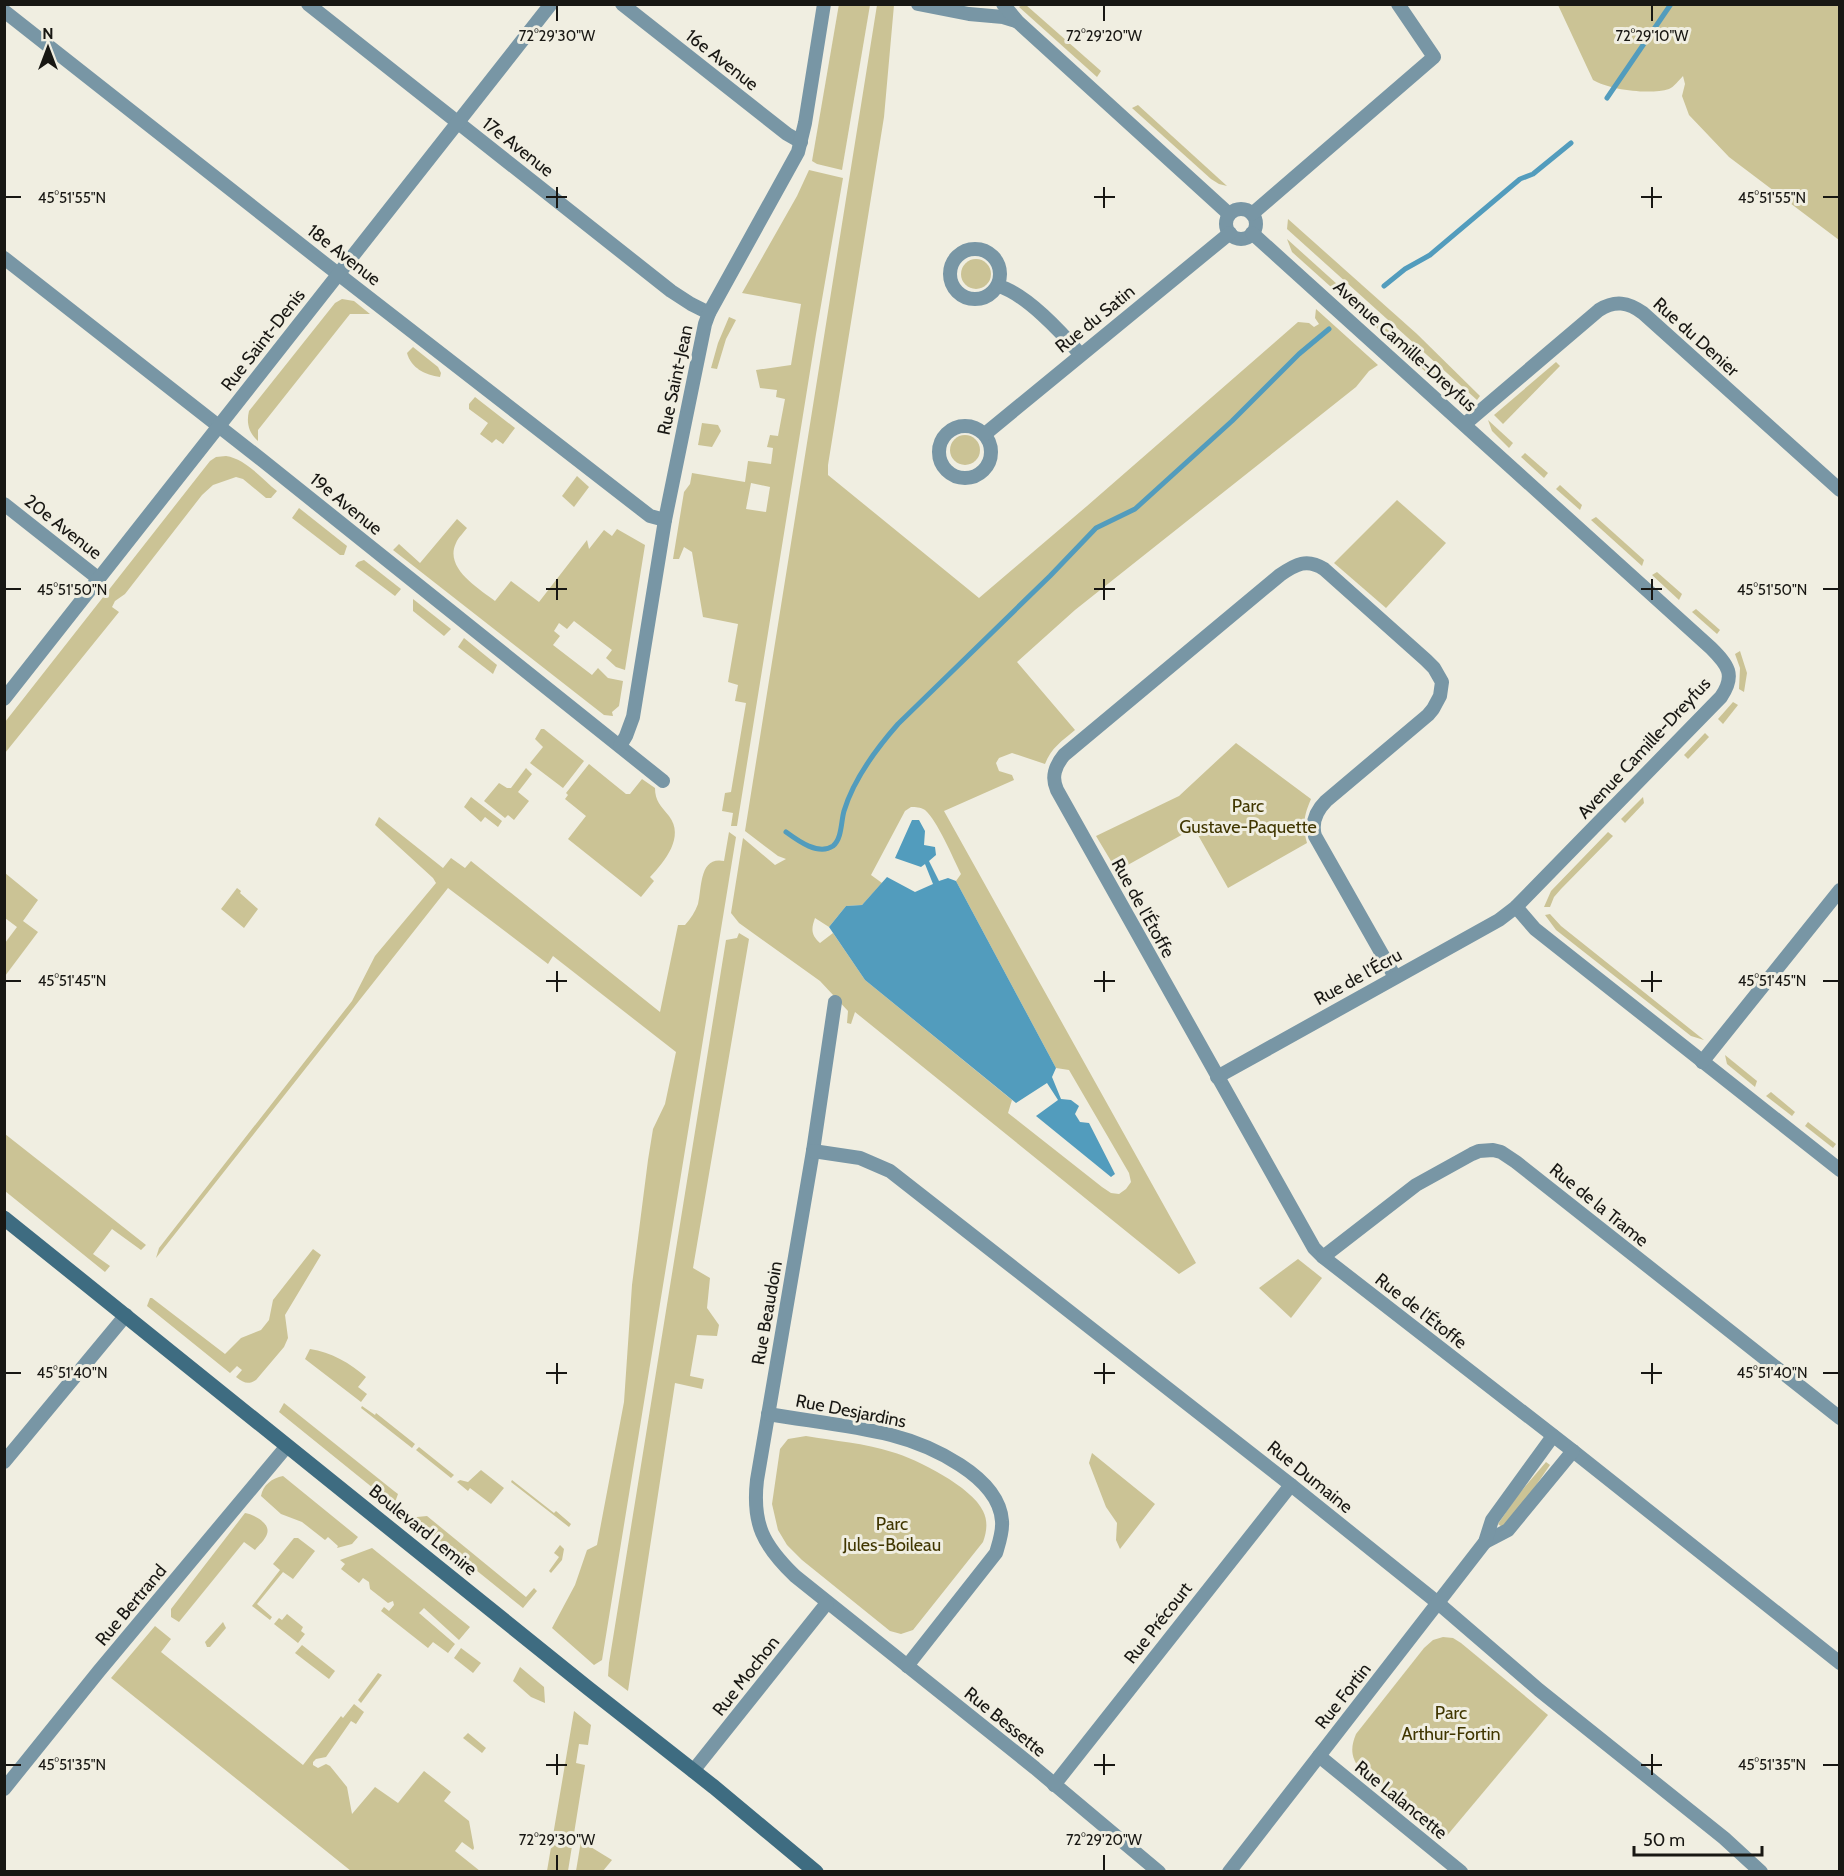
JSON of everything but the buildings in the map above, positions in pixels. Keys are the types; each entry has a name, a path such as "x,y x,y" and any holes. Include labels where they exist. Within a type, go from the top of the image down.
{"main road":[{"name":"Boulevard Lemire","path":"4,1218 816,1872"}],"street":[{"name":"17e Avenue","path":"308,4 671,291 709,313"},
{"name":"Rue Saint-Denis","path":"4,699 550,4"},
{"name":"16e Avenue","path":"622,4 777,126 801,142"},
{"name":"Rue Saint-Jean","path":"620,746 633,717 666,520 697,355 709,313 794,160 801,142 824,4"},
{"path":"918,4 969,14 1003,17 1018,22"},
{"path":"1003,4 1018,22 1230,214"},
{"path":"1252,214 1434,57 1398,4"},
{"name":"18e Avenue","path":"9,13 650,516 666,520"},
{"path":"1241,209 1252,214 1256,222 1252,233 1241,238 1230,233 1226,225 1230,214 1241,209"},
{"name":"Rue du Satin","path":"985,434 1230,233"},
{"name":"Avenue Camille-Dreyfus","path":"1252,233 1712,648 1725,663 1730,676 1726,691 1721,697 1516,907"},
{"name":"19e Avenue","path":"4,258 219,426 663,781"},
{"path":"998,286 1007,288 1021,297 1080,354"},
{"name":"Rue du Denier","path":"1465,424 1599,310 1606,305 1629,304 1644,313 1839,490"},
{"name":"20e Avenue","path":"4,504 99,579"},
{"name":"Rue de l'Étoffe","path":"1395,977 1315,836 1314,820 1326,801 1428,715 1440,696 1442,682 1426,660 1324,569 1314,563 1302,562 1295,564 1280,575 1073,747 1060,760 1054,773 1054,784 1307,1239 1323,1257 1573,1451 1839,1663"},
{"path":"1702,1062 1834,908 1839,890"},
{"path":"1516,907 1535,929 1839,1170"},
{"name":"Rue de l'Écru","path":"1217,1077 1499,920 1516,907"},
{"name":"Rue Beaudoin","path":"827,1603 776,1558 761,1534 755,1502 813,1151 835,1002"},
{"name":"Rue Dumaine","path":"813,1151 860,1158 890,1171 1438,1603 1539,1690 1724,1838 1761,1872"},
{"name":"Rue de la Trame","path":"1323,1257 1424,1180 1479,1151 1501,1152 1839,1418"},
{"path":"4,1462 126,1315"},
{"name":"Rue Desjardins","path":"768,1414 880,1432 909,1441 940,1454 965,1469 981,1482 995,1499 1002,1522 996,1553 907,1666"},
{"name":"Rue Fortin","path":"1229,1872 1485,1542 1492,1520 1553,1436"},
{"name":"Rue Bertrand","path":"4,1790 99,1671 287,1446"},
{"name":"Rue Fortin","path":"1485,1542 1508,1530 1573,1451"},
{"name":"Rue Précourt","path":"1054,1785 1291,1485"},
{"name":"Rue Bessette","path":"827,1603 1054,1785 1158,1872"},
{"name":"Rue Mochon","path":"693,1771 827,1603"},
{"name":"Rue Lalancette","path":"1319,1756 1461,1872"}],"green space":[{"path":"839,4 870,5 842,170 812,161"},
{"path":"877,5 894,5 884,117 828,475 979,598 1298,322 1309,323 1314,327 1319,324 1315,318 1316,309 1378,365 1369,371 1356,387 1075,610 1017,662 1075,730 1061,741 1045,764 1012,753 999,758 996,763 999,771 1012,775 1014,780 944,811 1196,1263 1179,1274 855,1012 851,1024 847,1023 848,1011 820,981 739,923 731,913 743,838 775,865 786,859 778,856 745,831","holes":["911,807 925,810 935,822 961,874 956,881 1056,1068 1069,1070 1129,1173 1131,1182 1119,1194 1111,1193 1102,1187 1008,1113 1012,1100 865,980 833,933 820,943 813,934 815,918 829,927 846,906 862,905 882,883 871,875 905,811"]},
{"path":"1026,5 1101,71 1097,77 1019,7"},
{"path":"1558,5 1839,5 1839,240 1729,157 1689,115 1682,96 1685,84 1683,76 1669,89 1652,92 1620,89 1593,80"},
{"path":"1138,105 1227,186 1211,179 1132,108"},
{"path":"809,170 843,178 737,826 731,826 733,813 722,811 725,793 731,792 746,703 735,701 738,685 728,682 738,624 703,617 692,552 684,547 679,559 673,559 684,492 690,484 692,473 745,482 748,461 771,464 773,448 767,447 770,435 778,436 785,399 776,397 777,390 760,388 756,370 791,365 801,304 742,293 797,196","holes":["751,483 770,487 766,512 746,509"]},
{"path":"1288,219 1417,334 1480,396 1477,400 1287,229"},
{"path":"1287,239 1469,403 1456,399 1292,252"},
{"path":"976,259 987,263 991,274 987,285 976,289 965,285 961,274 965,263"},
{"path":"342,299 354,301 370,314 350,314 258,430 258,441 249,428 249,411 335,303"},
{"path":"729,317 736,320 726,339 717,369 711,368 718,343"},
{"path":"413,347 438,367 440,377 429,375 415,367 407,353"},
{"path":"1556,362 1560,366 1503,424 1494,415"},
{"path":"475,397 515,428 503,444 496,439 492,443 480,434 488,423 469,409 469,404"},
{"path":"1488,420 1513,443 1509,448 1492,431"},
{"path":"702,423 718,425 721,431 712,447 698,445"},
{"path":"965,435 971,436 979,444 979,456 971,464 965,465 959,464 951,456 950,450 951,444 959,436"},
{"path":"1525,453 1548,473 1544,478 1521,457"},
{"path":"226,456 247,465 277,491 271,498 266,498 243,479 236,477 213,485 202,495 125,594 115,601 112,607 119,612 5,753 5,722 210,461 216,457"},
{"path":"577,476 589,487 574,507 562,496"},
{"path":"1560,485 1582,505 1580,510 1556,489"},
{"path":"1397,500 1446,543 1386,608 1334,563"},
{"path":"299,508 347,546 344,555 340,555 292,518"},
{"path":"1596,517 1644,560 1642,566 1591,520"},
{"path":"457,519 467,528 456,543 455,561 472,584 495,601 511,581 539,602 587,540 589,549 604,530 612,536 617,529 645,545 625,670 616,667 606,658 612,650 574,621 567,629 559,623 554,631 560,636 553,645 592,675 598,668 608,678 623,681 619,706 612,712 613,716 604,715 393,550 399,544 420,563"},
{"path":"364,560 401,589 395,596 355,566"},
{"path":"1657,572 1682,594 1679,600 1652,575"},
{"path":"413,599 451,629 444,636 413,611"},
{"path":"1696,609 1720,630 1717,634 1692,612"},
{"path":"464,638 497,665 493,674 458,647"},
{"path":"1740,651 1747,673 1744,692 1739,689 1740,668 1735,654"},
{"path":"1733,702 1738,705 1723,724 1718,719"},
{"path":"541,729 584,761 563,788 530,763 543,747 535,739"},
{"path":"1705,733 1709,737 1688,759 1684,755"},
{"name":"Parc Gustave-Paquette","path":"1236,743 1311,799 1304,821 1307,843 1228,888 1194,828 1117,871 1096,836 1179,796"},
{"path":"589,764 626,794 630,794 642,779 655,788 657,800 673,824 675,832 671,848 662,864 650,877 654,881 641,897 568,839 586,816 565,799 568,795 566,793"},
{"path":"526,768 532,774 518,792 529,801 514,820 508,815 505,818 484,801 499,783 511,788"},
{"path":"471,797 502,821 498,827 485,817 481,822 464,807"},
{"path":"1643,797 1644,803 1625,823 1621,819"},
{"path":"379,817 443,868 451,858 465,868 471,861 660,1012 678,925 685,925 696,910 706,868 710,863 724,861 729,832 736,837 602,1660 594,1665 552,1628 575,1585 587,1550 597,1545 624,1402 632,1285 648,1160 653,1129 665,1104 676,1052 553,956 548,964 448,888 156,1258 159,1248 352,1001 375,956 436,883 375,825"},
{"path":"1608,832 1613,836 1561,889 1554,897 1550,907 1544,907 1551,891"},
{"path":"5,873 38,900 23,921 38,932 5,976 5,943 17,927 5,918"},
{"path":"237,888 258,909 244,928 221,909"},
{"path":"1550,914 1561,926 1704,1040 1691,1036 1556,930 1545,915"},
{"path":"739,933 749,939 693,1268 710,1278 707,1308 719,1325 717,1336 697,1335 690,1376 704,1379 702,1389 675,1383 628,1691 608,1676 609,1663 726,940 737,938"},
{"path":"1725,1055 1757,1081 1755,1087 1727,1064"},
{"path":"1771,1092 1795,1112 1792,1116 1766,1096"},
{"path":"1808,1122 1836,1144 1833,1148 1805,1126"},
{"path":"5,1134 146,1245 141,1250 112,1229 93,1254 110,1266 105,1272 5,1191"},
{"path":"313,1249 321,1255 285,1315 288,1338 284,1347 256,1380 251,1382 244,1382 236,1377 242,1370 237,1366 230,1373 147,1306 152,1298 225,1354 241,1338 261,1330 269,1320 273,1300"},
{"path":"1298,1259 1322,1278 1291,1318 1259,1288"},
{"path":"310,1349 340,1359 366,1377 358,1387 367,1394 361,1402 305,1359"},
{"path":"284,1403 398,1494 394,1505 279,1412"},
{"path":"362,1406 375,1415 376,1413 415,1444 412,1448 361,1408"},
{"name":"Parc Jules-Boileau","path":"806,1436 871,1446 915,1461 956,1484 977,1502 983,1511 986,1526 983,1542 913,1630 901,1634 890,1631 802,1560 787,1545 778,1530 772,1504 780,1449 788,1439"},
{"path":"419,1447 454,1475 451,1478 416,1450"},
{"path":"1092,1453 1155,1504 1120,1549 1116,1540 1117,1523 1106,1507 1089,1463"},
{"path":"1546,1462 1550,1465 1530,1494 1502,1527 1498,1524 1517,1496"},
{"path":"481,1470 504,1488 491,1504 470,1488 468,1491 457,1482 460,1480 468,1482"},
{"path":"283,1476 358,1537 352,1544 337,1548 338,1546 328,1537 325,1540 302,1522 281,1514 261,1496 269,1483"},
{"path":"512,1480 554,1513 556,1511 571,1524 569,1527 511,1482"},
{"path":"245,1513 257,1517 264,1523 268,1530 265,1538 255,1550 244,1542 179,1622 171,1617 171,1609"},
{"path":"427,1516 526,1597 534,1588 537,1591 523,1608 414,1520 417,1517"},
{"path":"294,1538 298,1538 315,1551 293,1579 283,1572 257,1604 272,1617 270,1620 252,1606 280,1570 273,1564"},
{"path":"560,1545 564,1549 562,1560 551,1573 549,1571 559,1557 554,1553"},
{"path":"372,1548 470,1627 459,1640 424,1608 419,1613 455,1644 448,1653 433,1642 428,1648 381,1611 384,1607 389,1611 394,1605 393,1601 388,1603 370,1589 369,1582 363,1578 359,1583 341,1569 345,1564 340,1560"},
{"path":"287,1614 303,1627 301,1631 305,1634 298,1643 274,1624"},
{"path":"223,1622 226,1628 210,1647 207,1647 205,1642"},
{"path":"155,1626 171,1639 161,1652 303,1765 341,1716 343,1718 354,1704 364,1712 356,1724 351,1721 326,1757 316,1759 313,1765 318,1768 326,1764 330,1766 347,1787 352,1814 375,1787 398,1803 424,1771 451,1792 444,1801 469,1821 474,1848 473,1850 462,1842 455,1851 480,1871 351,1871 111,1678"},
{"name":"Parc Arthur-Fortin","path":"1443,1637 1453,1638 1461,1643 1548,1715 1445,1838 1361,1770 1355,1762 1352,1749 1356,1734 1424,1648 1433,1640"},
{"path":"302,1645 335,1671 329,1679 295,1653"},
{"path":"461,1648 481,1663 473,1673 454,1658"},
{"path":"520,1667 544,1687 545,1703 531,1697 513,1681"},
{"path":"378,1673 382,1675 361,1703 358,1700"},
{"path":"574,1711 591,1725 588,1745 579,1744 576,1763 585,1765 568,1871 547,1871"},
{"path":"468,1733 486,1748 482,1753 463,1738"},
{"path":"581,1841 612,1860 603,1871 576,1871"}],"water":[{"path":"912,820 919,820 925,831 924,845 935,847 936,855 929,861 939,881 948,878 956,881 1056,1068 1052,1077 1061,1099 1071,1100 1079,1106 1075,1114 1080,1122 1089,1123 1115,1174 1111,1177 1036,1116 1058,1100 1047,1083 1016,1103 865,980 829,927 846,906 862,905 887,877 915,892 933,884 925,864 921,867 895,858"}],"waterway":[{"path":"1607,98 1671,4"},
{"path":"1384,286 1405,269 1430,255 1520,179 1533,174 1571,143"},
{"path":"786,832 814,848 827,849 833,846 838,839 844,811 854,787 874,754 898,724 1096,528 1135,509 1232,421 1299,354 1329,329"}]}
